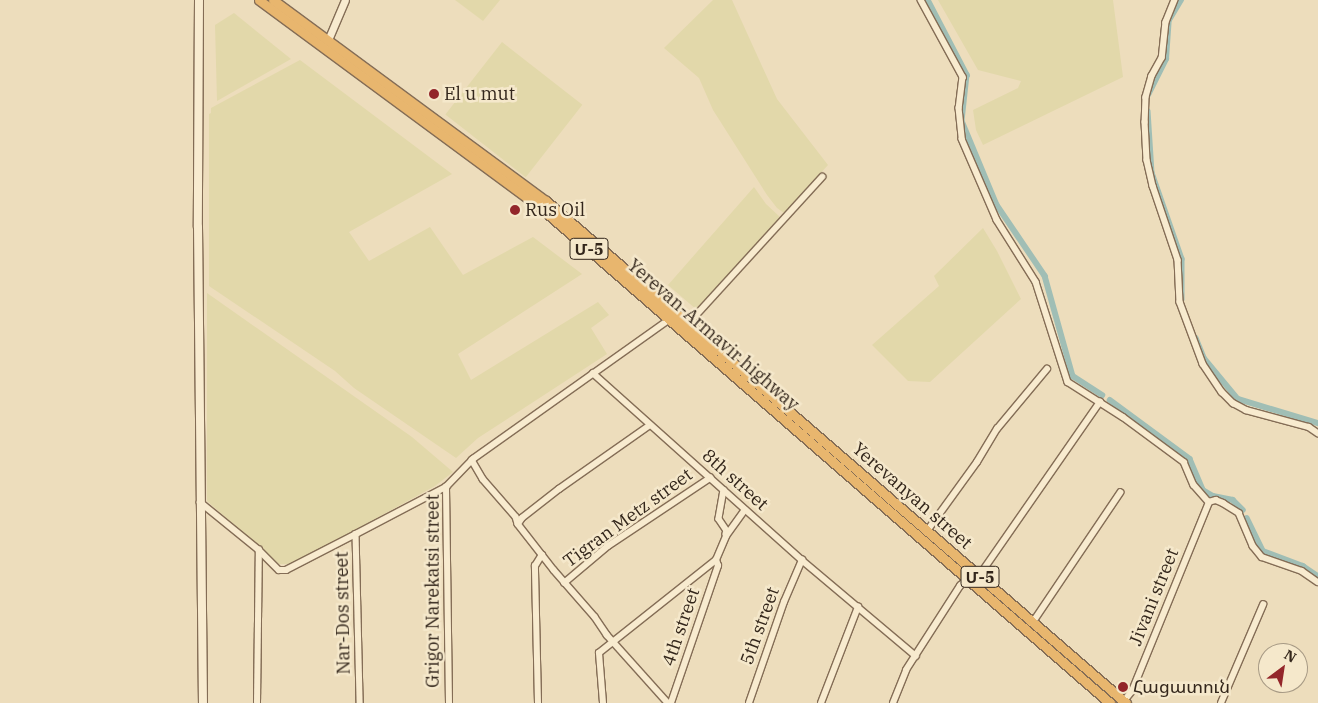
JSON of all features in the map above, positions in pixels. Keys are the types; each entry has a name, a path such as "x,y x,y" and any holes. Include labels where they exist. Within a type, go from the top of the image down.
{"highway":[{"name":"Մ-5","path":"259,0 341,55"},
{"name":"Մ-5","path":"273,0 328,40 341,55"},
{"name":"Yerevan-Armavir highway","path":"341,55 546,201 688,324 831,454"},
{"name":"Yerevan-Armavir highway","path":"359,68 540,207 831,454"},
{"name":"Yerevanyan street","path":"831,454 927,531 1125,702"},
{"name":"Yerevanyan street","path":"831,454 1110,703"},
{"path":"1068,667 1069,660 1076,659"}],"main road":[{"path":"200,0 200,502 203,703"}],"street":[{"path":"328,40 345,0"},
{"path":"921,0 963,77 959,108 962,139 997,220 1036,282 1068,382 1100,402 1184,462 1194,485 1209,502 1216,500 1240,513 1253,546 1262,557 1302,572 1318,582"},
{"path":"1175,0 1166,22 1165,49 1152,76 1146,97 1145,122 1147,160 1153,186 1178,260 1180,302 1203,364 1222,392 1233,403 1246,410 1309,427 1318,433"},
{"path":"688,324 822,177"},
{"name":"Grigor Narekatsi street","path":"449,703 446,487 472,460 670,318"},
{"path":"927,531 977,462 997,428 1047,369"},
{"name":"8th street","path":"593,373 802,560 916,656"},
{"path":"979,576 1100,402"},
{"path":"518,524 522,518 559,489 650,425"},
{"name":"Tigran Metz street","path":"472,460 483,479 516,517 518,524 542,555 614,641 670,703"},
{"name":"Tigran Metz street","path":"564,582 608,546 710,478"},
{"path":"356,534 446,487"},
{"path":"724,490 720,519 727,531 726,536"},
{"path":"1033,622 1120,494"},
{"name":"Nar-Dos street","path":"200,502 259,550 279,570 286,570 356,534 360,703"},
{"name":"Jivani street","path":"1125,702 1132,691 1209,502"},
{"name":"4th street","path":"670,703 718,566 716,560 726,536 745,510"},
{"path":"256,703 259,550"},
{"path":"538,703 535,566 542,555"},
{"path":"603,703 599,653 716,560"},
{"name":"5th street","path":"749,703 784,602 802,560"},
{"path":"893,703 906,670 960,586 968,578"},
{"path":"1221,703 1263,605"},
{"path":"821,703 858,607"}],"shaded area":[{"path":"455,0 500,0 483,21"},
{"path":"713,0 732,0 777,99 828,165 784,213 777,208 767,195 713,110 699,78 664,48"},
{"path":"938,0 1113,0 1123,77 983,145 976,130 973,110 1018,88 1021,81 978,70"},
{"path":"234,13 291,59 217,101 215,25"},
{"path":"502,42 582,105 526,177 445,114"},
{"path":"300,60 452,174 349,232 369,261 430,227 463,275 533,237 582,274 458,354 471,380 598,302 609,315 591,328 607,354 478,438 456,458 354,388 335,371 209,286 209,114 211,113 211,108"},
{"path":"754,187 766,204 780,217 697,310 668,285"},
{"path":"983,228 1021,299 930,382 908,381 872,345 939,286 934,276"},
{"path":"207,293 412,437 453,472 435,486 293,564 279,564 207,501"}],"green space":[{"path":"524,187 1055,646 1053,649 707,347"}],"waterway":[{"path":"928,0 967,75 962,121 997,205 1045,276 1073,376 1102,395"},
{"path":"1148,95 1166,59 1169,20 1181,0"},
{"path":"1148,111 1152,173 1182,259 1182,299"},
{"path":"1196,338 1204,358 1238,399 1318,423"},
{"path":"1110,400 1190,459 1203,490 1213,496 1233,500 1243,510"},
{"path":"1247,518 1263,551 1303,566 1318,576"}],"place":[{"name":"El u mut","path":"434,94"},
{"name":"Rus Oil","path":"515,210"},
{"name":"Հացատուն","path":"1123,687"}]}
